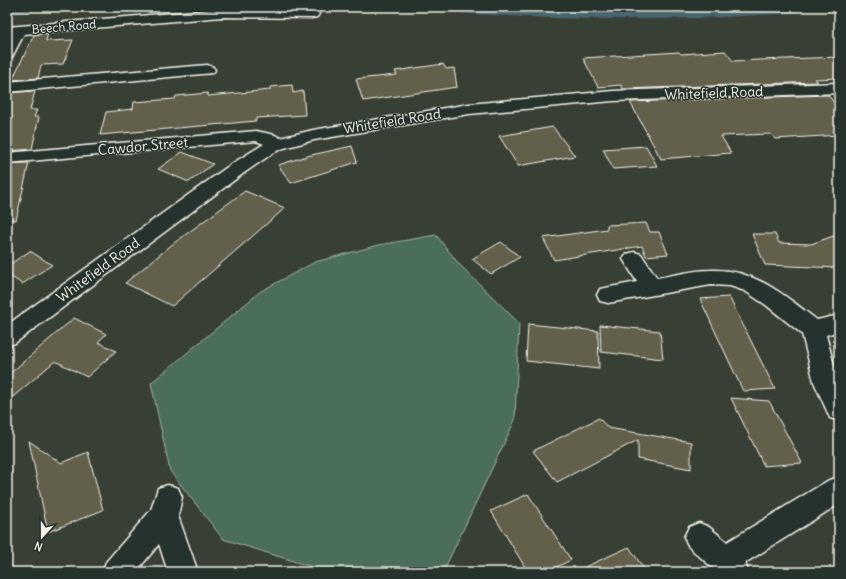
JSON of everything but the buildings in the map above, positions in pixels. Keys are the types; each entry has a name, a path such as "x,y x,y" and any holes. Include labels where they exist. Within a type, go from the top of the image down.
{"street":[{"name":"Beech Road","path":"12,31 222,13 312,14"},
{"path":"7,54 12,31"},
{"path":"7,87 207,70"},
{"name":"Whitefield Road","path":"7,337 237,169 267,149 278,144 313,135 410,118 521,104 613,96 839,88"},
{"name":"Cawdor Street","path":"7,158 256,136 269,139 278,144"},
{"path":"634,259 651,287"},
{"path":"608,295 713,278 731,278 764,292 813,330 817,353 828,389 839,411"},
{"path":"813,330 839,323"},
{"path":"699,537 729,566 839,489"},
{"path":"117,572 166,507 183,572"}],"green space":[{"path":"436,235 459,264 519,323 515,420 443,572 328,572 223,539 170,471 151,383 261,291 315,262 379,245"}],"waterway":[{"path":"7,8 24,7"},
{"path":"459,7 584,14 667,14 791,7"}]}
